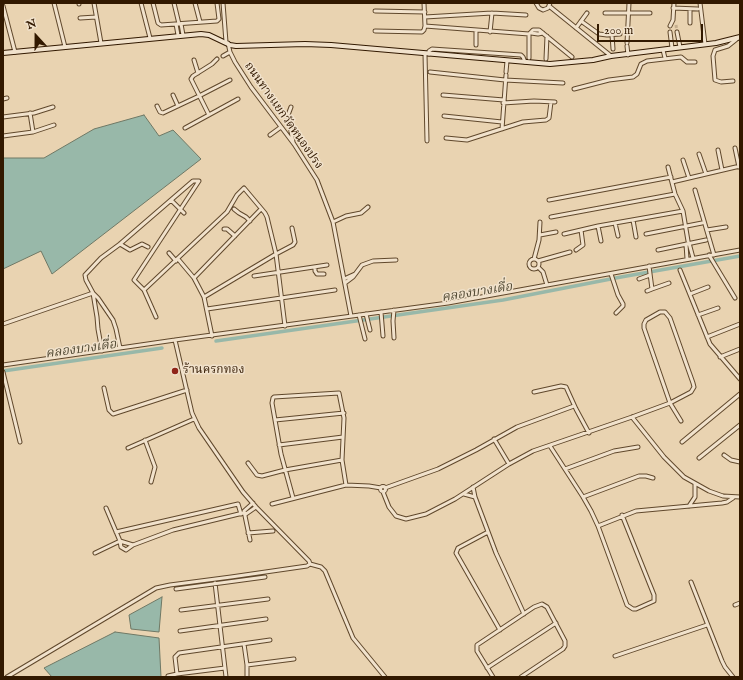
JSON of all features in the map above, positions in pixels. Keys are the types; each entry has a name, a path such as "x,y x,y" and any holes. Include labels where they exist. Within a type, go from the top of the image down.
{"street":[{"path":"54,3 65,47"},
{"path":"94,3 101,43"},
{"path":"141,3 150,38"},
{"path":"153,3 158,23 161,25 218,20 217,3"},
{"path":"174,3 181,35"},
{"path":"195,3 200,22"},
{"name":"ถนนทางแยกวัดหนองปรง","path":"223,3 228,52 280,128 294,144 317,180 333,222 351,316"},
{"path":"375,31 424,31 424,3"},
{"path":"536,3 541,9 546,9 550,5 611,56"},
{"path":"628,55 627,44 629,3"},
{"path":"670,26 673,20 674,3"},
{"path":"700,3 705,44"},
{"path":"3,6 15,52"},
{"path":"673,8 698,9"},
{"path":"690,9 690,23"},
{"path":"376,11 425,12"},
{"path":"425,17 492,13 526,15"},
{"path":"490,32 492,13"},
{"path":"576,28 587,13"},
{"path":"605,13 650,13"},
{"path":"80,18 96,17"},
{"path":"673,20 676,25"},
{"path":"581,22 599,34 620,34"},
{"path":"425,26 530,34"},
{"path":"529,58 530,34 533,30 543,33 572,57"},
{"path":"475,58 476,31"},
{"path":"670,32 672,48"},
{"path":"677,32 680,47"},
{"path":"3,53 181,35 206,34 236,46 304,44 332,45 475,58 507,63 573,63 611,56 664,54 681,57 687,62 695,62"},
{"path":"594,42 599,34"},
{"path":"612,35 613,49"},
{"path":"546,60 547,36"},
{"path":"574,90 609,80 630,78 637,74 642,62 664,54 672,48 739,38"},
{"path":"733,81 721,82 715,80 713,56 715,50 728,46 739,38"},
{"path":"427,141 427,54 429,51 432,49 521,55 525,62"},
{"path":"223,55 228,52"},
{"path":"209,115 191,80 192,77 217,59"},
{"path":"194,60 198,73"},
{"path":"502,128 507,63"},
{"path":"430,72 505,80 563,82"},
{"path":"157,106 161,113 200,96 230,80"},
{"path":"174,95 178,106"},
{"path":"443,95 504,102 555,102"},
{"path":"185,128 238,99"},
{"path":"446,138 467,140 523,122 548,120 551,102"},
{"path":"3,117 30,113 52,107"},
{"path":"291,107 288,115 294,144"},
{"path":"30,113 33,132"},
{"path":"444,116 502,122"},
{"path":"3,136 33,132 54,125"},
{"path":"270,135 280,128"},
{"path":"672,182 740,167 735,148"},
{"path":"718,150 722,170"},
{"path":"699,154 706,174"},
{"path":"683,160 689,178"},
{"path":"668,167 675,194 682,211 693,258"},
{"path":"549,200 671,177"},
{"path":"120,348 113,320 93,293 86,280 86,275 101,258 120,244 193,181 199,181 134,280 144,290 156,317"},
{"path":"144,290 227,212 242,188 246,189 267,217 276,254 285,326"},
{"path":"695,190 707,230 712,261 735,298"},
{"path":"551,217 675,194"},
{"path":"172,200 184,213"},
{"path":"333,222 346,216 361,212 368,207"},
{"path":"234,209 250,221"},
{"path":"194,278 261,209"},
{"path":"564,234 598,226 682,211"},
{"path":"633,220 636,238"},
{"path":"538,267 533,269 530,266 530,261 534,259 540,235 540,222"},
{"path":"615,223 618,236"},
{"path":"646,234 702,223"},
{"path":"598,226 601,241"},
{"path":"707,230 726,227"},
{"path":"204,297 293,245 295,242 292,228"},
{"path":"224,229 227,229 235,236"},
{"path":"576,250 583,245 581,230"},
{"path":"540,235 556,232"},
{"path":"658,250 689,242 706,240"},
{"path":"120,244 130,250 142,244 148,248"},
{"path":"685,244 687,260"},
{"path":"3,365 351,316 360,318 381,315 546,285 612,277 650,270 693,258 740,250"},
{"path":"534,259 538,261 570,252"},
{"path":"169,253 194,278 204,297 212,336"},
{"path":"344,281 355,274 362,265 396,260"},
{"path":"538,261 538,267 543,272 546,285"},
{"path":"254,276 327,265"},
{"path":"314,267 317,274 324,274"},
{"path":"639,279 650,270"},
{"path":"650,270 652,289"},
{"path":"680,270 713,349 738,375 740,380"},
{"path":"612,277 618,295 623,304 623,306 616,313"},
{"path":"647,291 669,283"},
{"path":"690,294 708,287"},
{"path":"207,309 335,290"},
{"path":"3,324 93,293"},
{"path":"93,293 102,351"},
{"path":"698,315 718,308"},
{"path":"381,488 380,490 383,492 392,512 396,516 406,519 426,514 464,494 509,464 533,451 632,418 670,403 691,392 694,387 670,318 665,312 660,312 646,320 644,328 670,403 681,421"},
{"path":"393,313 392,321 394,338"},
{"path":"381,315 383,336"},
{"path":"367,317 370,330"},
{"path":"360,318 365,339"},
{"path":"707,337 740,324"},
{"path":"175,340 194,419 199,428 256,507 309,561 310,564"},
{"path":"720,357 740,349"},
{"path":"3,374 20,442"},
{"path":"534,392 563,386 567,389 574,406 589,432"},
{"path":"104,388 109,410 113,414 187,390"},
{"path":"293,498 279,445 272,400 274,397 339,393 344,413 342,460 346,485"},
{"path":"682,442 740,394"},
{"path":"272,504 346,485 385,488 438,469 533,420 574,406"},
{"path":"275,420 344,413"},
{"path":"632,418 674,468 684,477 709,491 733,498 740,497"},
{"path":"128,448 194,419"},
{"path":"699,458 740,424"},
{"path":"279,445 343,437"},
{"path":"494,439 509,464"},
{"path":"145,440 155,467 151,482"},
{"path":"550,446 583,497 598,526 627,605 633,609 636,609 654,601 654,595 622,515"},
{"path":"565,469 614,451 638,447"},
{"path":"724,455 731,460 740,462"},
{"path":"248,463 259,476 342,460"},
{"path":"583,497 639,476 653,478"},
{"path":"689,506 695,497 695,484"},
{"path":"473,487 475,497 488,532 524,614"},
{"path":"383,492 385,491 385,488"},
{"path":"464,494 475,497"},
{"path":"598,526 622,515 636,511 727,502 733,498"},
{"path":"242,514 245,509 253,503"},
{"path":"116,532 238,504 250,540"},
{"path":"106,508 120,541 121,547 124,550 129,549 133,545 173,530 248,513 256,507"},
{"path":"248,533 273,531"},
{"path":"488,532 458,548 456,553 500,630"},
{"path":"95,553 120,541 133,545"},
{"path":"8,677 156,588 307,566 310,564 320,567 325,571 353,638 385,677"},
{"path":"176,588 265,577"},
{"path":"691,582 725,667 733,677"},
{"path":"215,583 226,677"},
{"path":"181,610 268,599"},
{"path":"735,605 740,603"},
{"path":"493,677 477,651 476,647 478,643 538,605 542,604 547,607 556,623 565,641 565,648 521,677"},
{"path":"180,631 266,619"},
{"path":"487,668 556,623"},
{"path":"615,656 707,625"},
{"path":"177,674 175,656 178,653 270,640"},
{"path":"244,644 247,677"},
{"path":"247,665 294,659"},
{"path":"168,676 225,668"}],"shaded area":[{"path":"144,115 159,136 173,130 201,159 52,274 41,251 3,269 3,158 44,158 94,129"},
{"path":"162,597 159,632 131,629 129,615"},
{"path":"115,632 159,638 161,677 52,677 44,668"}],"waterway":[{"name":"คลองบางเดื่อ","path":"216,341 503,300 740,256"},
{"name":"คลองบางเดื่อ","path":"3,371 162,348"}],"tunnel":[{"path":"676,25 677,32"}],"place":[{"name":"ร้านครกทอง","path":"175,371"}]}
